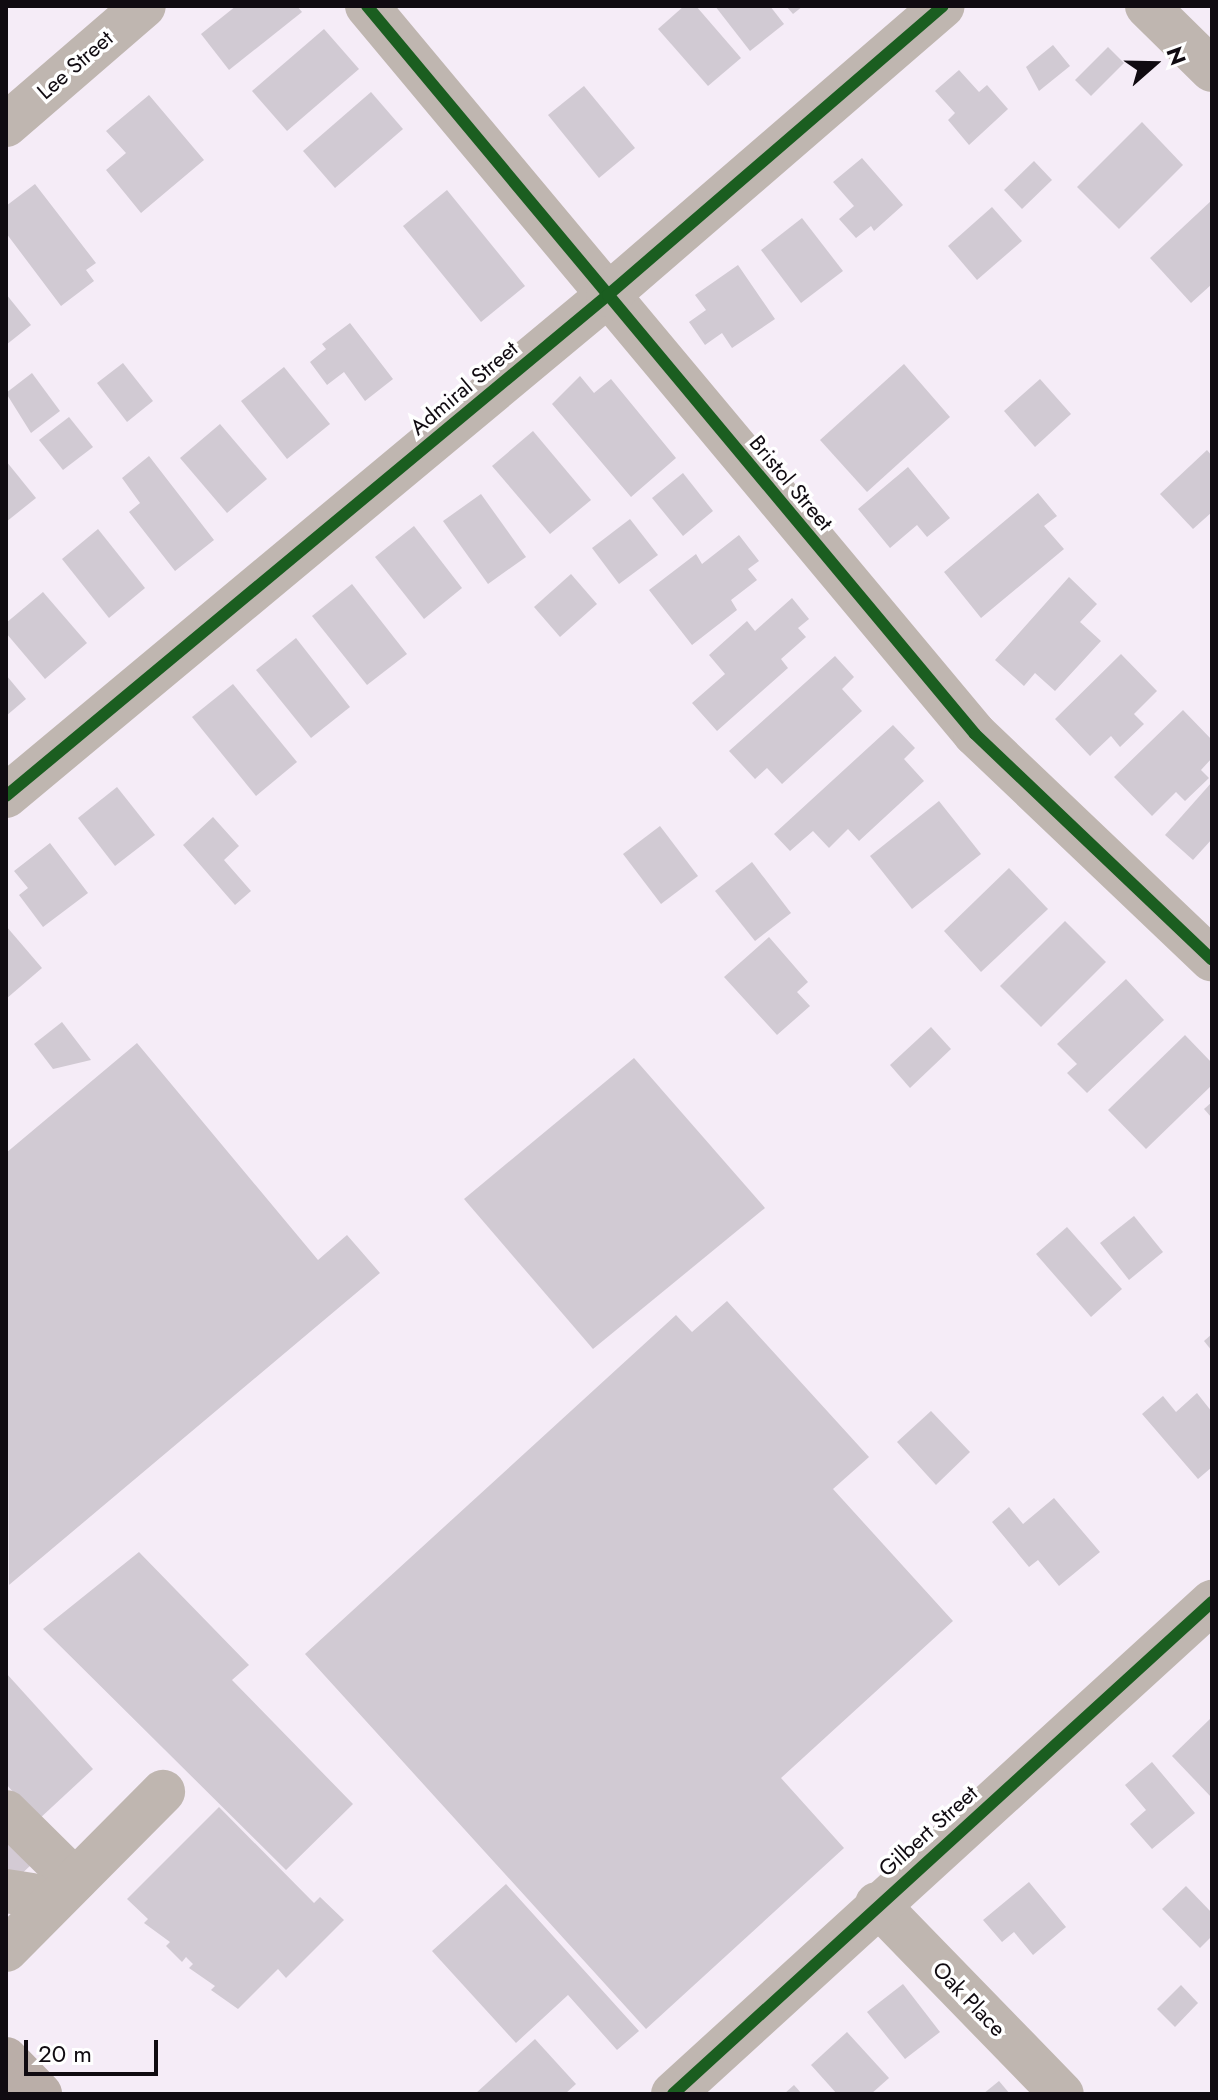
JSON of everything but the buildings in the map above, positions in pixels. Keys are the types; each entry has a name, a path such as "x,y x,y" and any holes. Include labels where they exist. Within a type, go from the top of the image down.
{"street":[{"name":"Lee Street","path":"6,125 144,6"},
{"name":"Bristol Street","path":"367,6 975,734 1212,960"},
{"name":"Admiral Street","path":"6,796 608,295 943,6"},
{"path":"1147,6 1212,70"},
{"name":"Gilbert Street","path":"686,2090 877,1904 1212,1602"},
{"path":"6,1950 38,1889 163,1792"},
{"path":"6,1812 38,1889"},
{"name":"Oak Place","path":"877,1904 1062,2094"}],"tunnel":[{"path":"6,1843 29,1867"}],"cycle path":[{"path":"367,6 975,734 1212,960"},
{"path":"6,796 608,295 943,6"},
{"path":"673,2094 1212,1602"}]}
